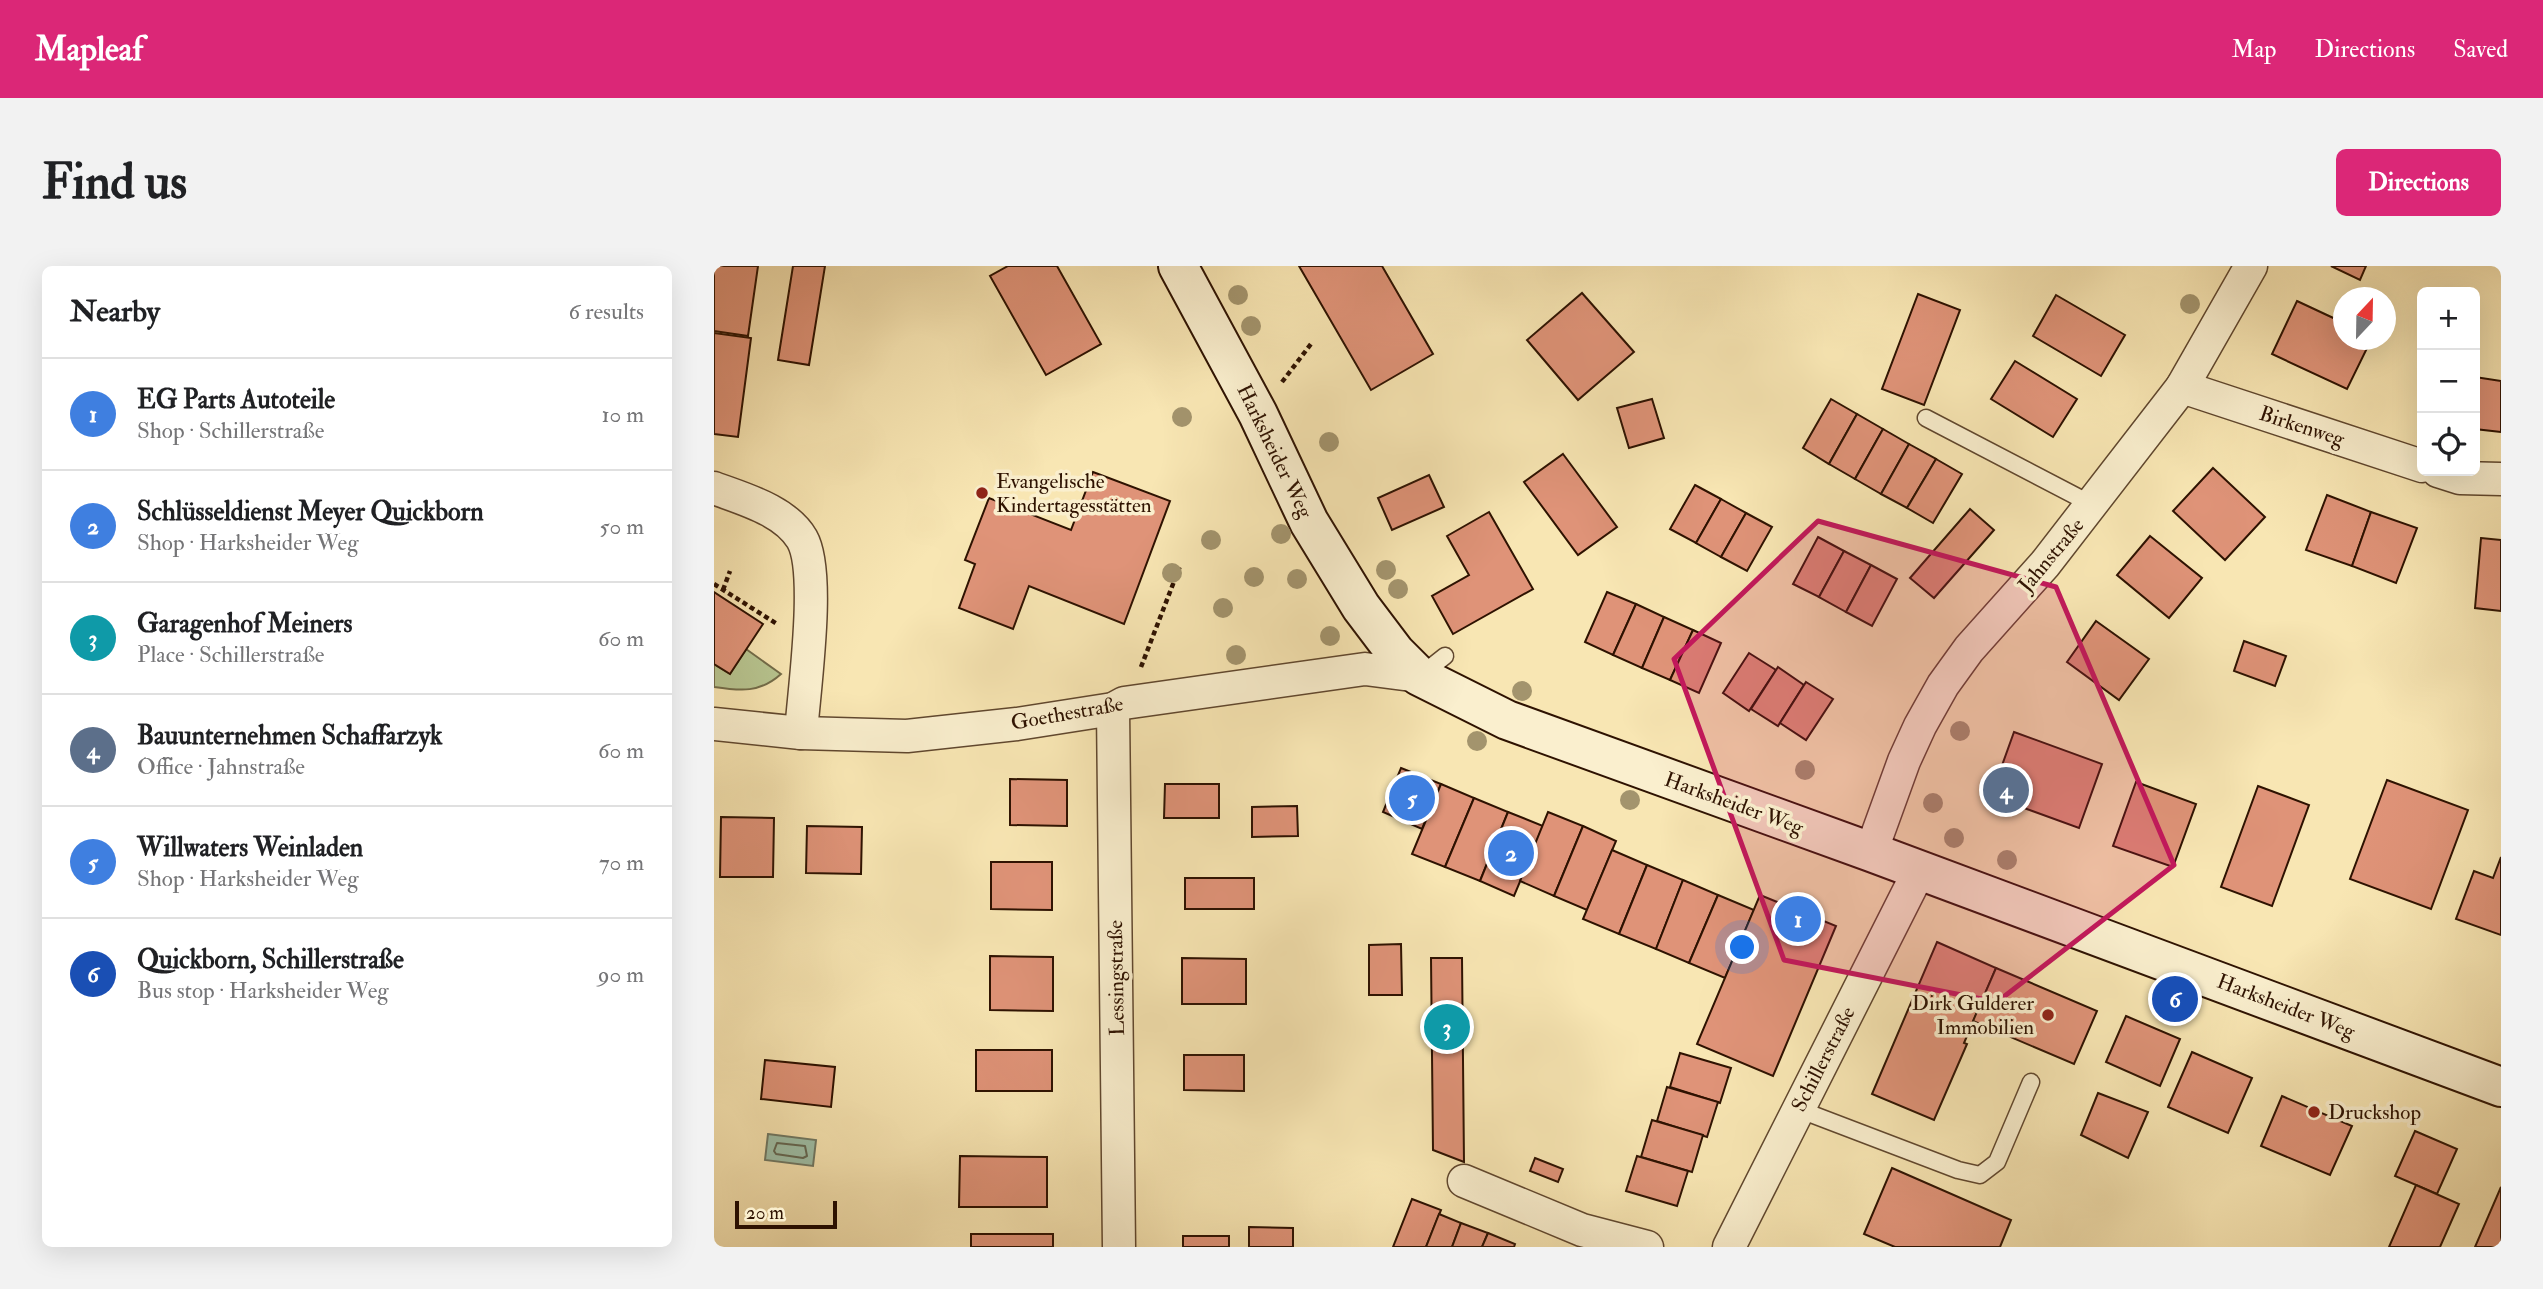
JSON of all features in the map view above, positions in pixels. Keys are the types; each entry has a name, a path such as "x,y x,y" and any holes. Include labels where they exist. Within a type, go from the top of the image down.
{"main road":[{"name":"Harksheider Weg","path":"1178,266 1258,414 1316,533 1361,607 1395,652 1432,666 1507,720 1871,852 2501,1087"}],"street":[{"name":"Jahnstraße","path":"1871,852 1904,761 1943,685 1969,649 2045,564 2093,505 2182,387 2251,266"},
{"name":"Birkenweg","path":"2182,387 2417,464"},
{"path":"2454,476 2501,479"},
{"path":"714,488 771,512 788,523 801,538 808,554 811,574 809,631 801,733"},
{"name":"Goethestraße","path":"714,724 801,733 907,736 1017,724 1365,669 1432,666"},
{"name":"Lessingstraße","path":"1119,706 1119,1247"},
{"name":"Schillerstraße","path":"1729,1247 1919,871"},
{"path":"1464,1181 1582,1230 1647,1247"}],"lane":[{"path":"1926,418 2093,505"},
{"path":"1798,1109 1958,1170 1980,1175 1997,1162 2031,1082"}],"path":[{"path":"1258,414 1311,344"},
{"path":"1119,706 1136,679 1180,566"},
{"path":"723,590 730,571"},
{"path":"714,584 772,623 809,631"}],"highlighted area":[{"path":"1818,521 2056,587 2174,865 1997,1002 1784,960 1674,659"}],"shaded area":[{"path":"746,649 781,674 758,688 714,687 714,664 730,674"}],"water":[{"path":"768,1134 816,1140 813,1166 765,1160"}],"building":[{"path":"714,266 758,266 748,336 714,331"},
{"path":"793,266 825,266 809,365 778,360"},
{"path":"1008,266 1057,266 1101,344 1046,375 990,276"},
{"path":"1299,266 1382,266 1433,354 1371,390"},
{"path":"2331,266 2366,266 2360,280"},
{"path":"1582,293 1634,352 1578,400 1527,340"},
{"path":"1918,294 1960,310 1924,405 1882,389"},
{"path":"2056,295 2125,335 2101,376 2033,336"},
{"path":"2297,301 2333,318 2333,350 2366,350 2347,389 2272,354"},
{"path":"714,333 751,338 738,437 714,434"},
{"path":"2015,361 2077,399 2053,437 1991,399"},
{"path":"2480,378 2501,381 2501,432 2480,430"},
{"path":"1652,399 1664,438 1629,448 1617,408"},
{"path":"1831,399 1857,414 1829,464 1803,448"},
{"path":"1857,414 1883,429 1855,479 1829,464"},
{"path":"1883,429 1909,444 1881,494 1855,479"},
{"path":"1909,444 1936,459 1907,508 1881,494"},
{"path":"1563,454 1617,527 1578,555 1524,482"},
{"path":"1936,459 1962,474 1933,523 1907,508"},
{"path":"2213,468 2265,517 2225,560 2173,511"},
{"path":"1093,472 1170,501 1124,624 1029,586 1013,629 959,608 975,564 965,560 989,498 1071,530"},
{"path":"1429,475 1444,507 1392,530 1378,498"},
{"path":"1695,485 1721,499 1696,543 1670,529"},
{"path":"2327,495 2371,512 2352,566 2306,550"},
{"path":"1721,499 1746,513 1721,557 1696,543"},
{"path":"1970,509 1994,530 1934,598 1910,578"},
{"path":"1489,512 1533,589 1453,634 1432,596 1469,575 1447,536"},
{"path":"2371,512 2417,528 2396,583 2352,566"},
{"path":"1746,513 1772,527 1747,571 1721,557"},
{"path":"2150,536 2202,578 2169,618 2117,575"},
{"path":"1818,537 1844,551 1819,597 1793,584"},
{"path":"2481,538 2501,540 2501,611 2475,608"},
{"path":"1844,551 1871,565 1846,612 1819,597"},
{"path":"1871,565 1897,579 1872,626 1846,612"},
{"path":"714,592 763,624 730,674 714,664"},
{"path":"1607,592 1636,604 1613,655 1585,642"},
{"path":"1636,604 1664,617 1642,668 1613,655"},
{"path":"1664,617 1693,630 1670,680 1642,668"},
{"path":"2096,621 2149,659 2119,700 2067,662"},
{"path":"1693,630 1721,643 1699,693 1670,680"},
{"path":"2244,641 2286,656 2275,686 2234,671"},
{"path":"1749,653 1776,670 1749,711 1723,693"},
{"path":"1778,667 1804,685 1778,726 1751,709"},
{"path":"1806,682 1833,699 1806,740 1780,723"},
{"path":"2014,732 2102,764 2079,828 1991,796"},
{"path":"1401,768 1441,784 1422,829 1383,812"},
{"path":"1010,779 1067,780 1067,826 1010,825"},
{"path":"2387,780 2468,810 2431,909 2350,879"},
{"path":"2136,782 2196,804 2173,867 2113,846"},
{"path":"1165,784 1219,784 1219,818 1164,818"},
{"path":"1441,784 1474,798 1445,867 1412,854"},
{"path":"2258,786 2309,805 2272,906 2221,887"},
{"path":"1474,798 1508,812 1480,881 1445,867"},
{"path":"1297,806 1298,836 1252,837 1252,807"},
{"path":"1508,812 1543,826 1514,896 1480,881"},
{"path":"1548,812 1583,826 1554,896 1520,881"},
{"path":"721,817 774,818 773,877 720,877"},
{"path":"807,826 862,827 861,874 806,873"},
{"path":"1583,826 1616,841 1587,910 1554,896"},
{"path":"1612,850 1647,865 1619,934 1583,919"},
{"path":"2501,857 2501,935 2456,919 2474,871 2493,878"},
{"path":"991,862 1052,862 1052,910 991,909"},
{"path":"1647,865 1683,880 1656,949 1619,934"},
{"path":"1185,878 1254,878 1254,909 1185,909"},
{"path":"1683,880 1718,895 1689,963 1656,949"},
{"path":"1718,895 1754,910 1725,978 1689,963"},
{"path":"1760,895 1836,926 1773,1076 1697,1044"},
{"path":"1937,942 1996,968 1934,1120 1872,1094"},
{"path":"1401,944 1402,995 1369,995 1369,945"},
{"path":"990,956 1053,957 1053,1011 990,1010"},
{"path":"1182,958 1246,959 1246,1004 1182,1004"},
{"path":"1431,958 1462,958 1464,1162 1433,1150"},
{"path":"1996,968 2097,1011 2074,1064 1973,1021"},
{"path":"2126,1016 2180,1039 2160,1086 2106,1062"},
{"path":"976,1050 1052,1050 1052,1091 976,1091"},
{"path":"2192,1052 2252,1078 2228,1133 2168,1107"},
{"path":"1680,1053 1731,1068 1720,1103 1670,1087"},
{"path":"1184,1055 1244,1055 1244,1091 1184,1090"},
{"path":"765,1060 835,1067 831,1107 761,1099"},
{"path":"1667,1087 1718,1102 1707,1137 1657,1121"},
{"path":"2098,1093 2148,1112 2128,1158 2081,1135"},
{"path":"2282,1096 2352,1126 2330,1175 2261,1146"},
{"path":"1652,1120 1703,1135 1692,1172 1641,1157"},
{"path":"2415,1131 2457,1149 2437,1194 2395,1176"},
{"path":"960,1156 1047,1157 1047,1207 959,1207"},
{"path":"1637,1156 1688,1171 1677,1206 1626,1191"},
{"path":"1535,1158 1563,1169 1558,1182 1530,1171"},
{"path":"1892,1168 2011,1220 2000,1247 1895,1247 1864,1234"},
{"path":"2416,1185 2459,1204 2440,1247 2389,1247"},
{"path":"2501,1187 2501,1247 2475,1247"},
{"path":"1412,1199 1441,1210 1426,1247 1393,1247"},
{"path":"1439,1214 1461,1223 1452,1247 1426,1247"},
{"path":"1461,1223 1488,1233 1482,1247 1452,1247"},
{"path":"1249,1227 1293,1228 1293,1247 1249,1247"},
{"path":"1488,1233 1515,1244 1514,1247 1482,1247"},
{"path":"971,1234 1053,1234 1053,1247 971,1247"},
{"path":"1183,1236 1229,1236 1229,1247 1183,1247"}],"place":[{"name":"Evangelische Kindertagesstätten","path":"982,493"},
{"name":"Bauunternehmen Schaffarzyk","path":"2006,790"},
{"name":"Willwaters Weinladen","path":"1412,798"},
{"name":"Schlüsseldienst Meyer Quickborn","path":"1511,853"},
{"name":"EG Parts Autoteile","path":"1798,919"},
{"name":"Quickborn, Schillerstraße","path":"2175,999"},
{"name":"Dirk Gulderer Immobilien","path":"2048,1015"},
{"name":"Garagenhof Meiners","path":"1447,1027"},
{"name":"Druckshop","path":"2314,1112"}]}
